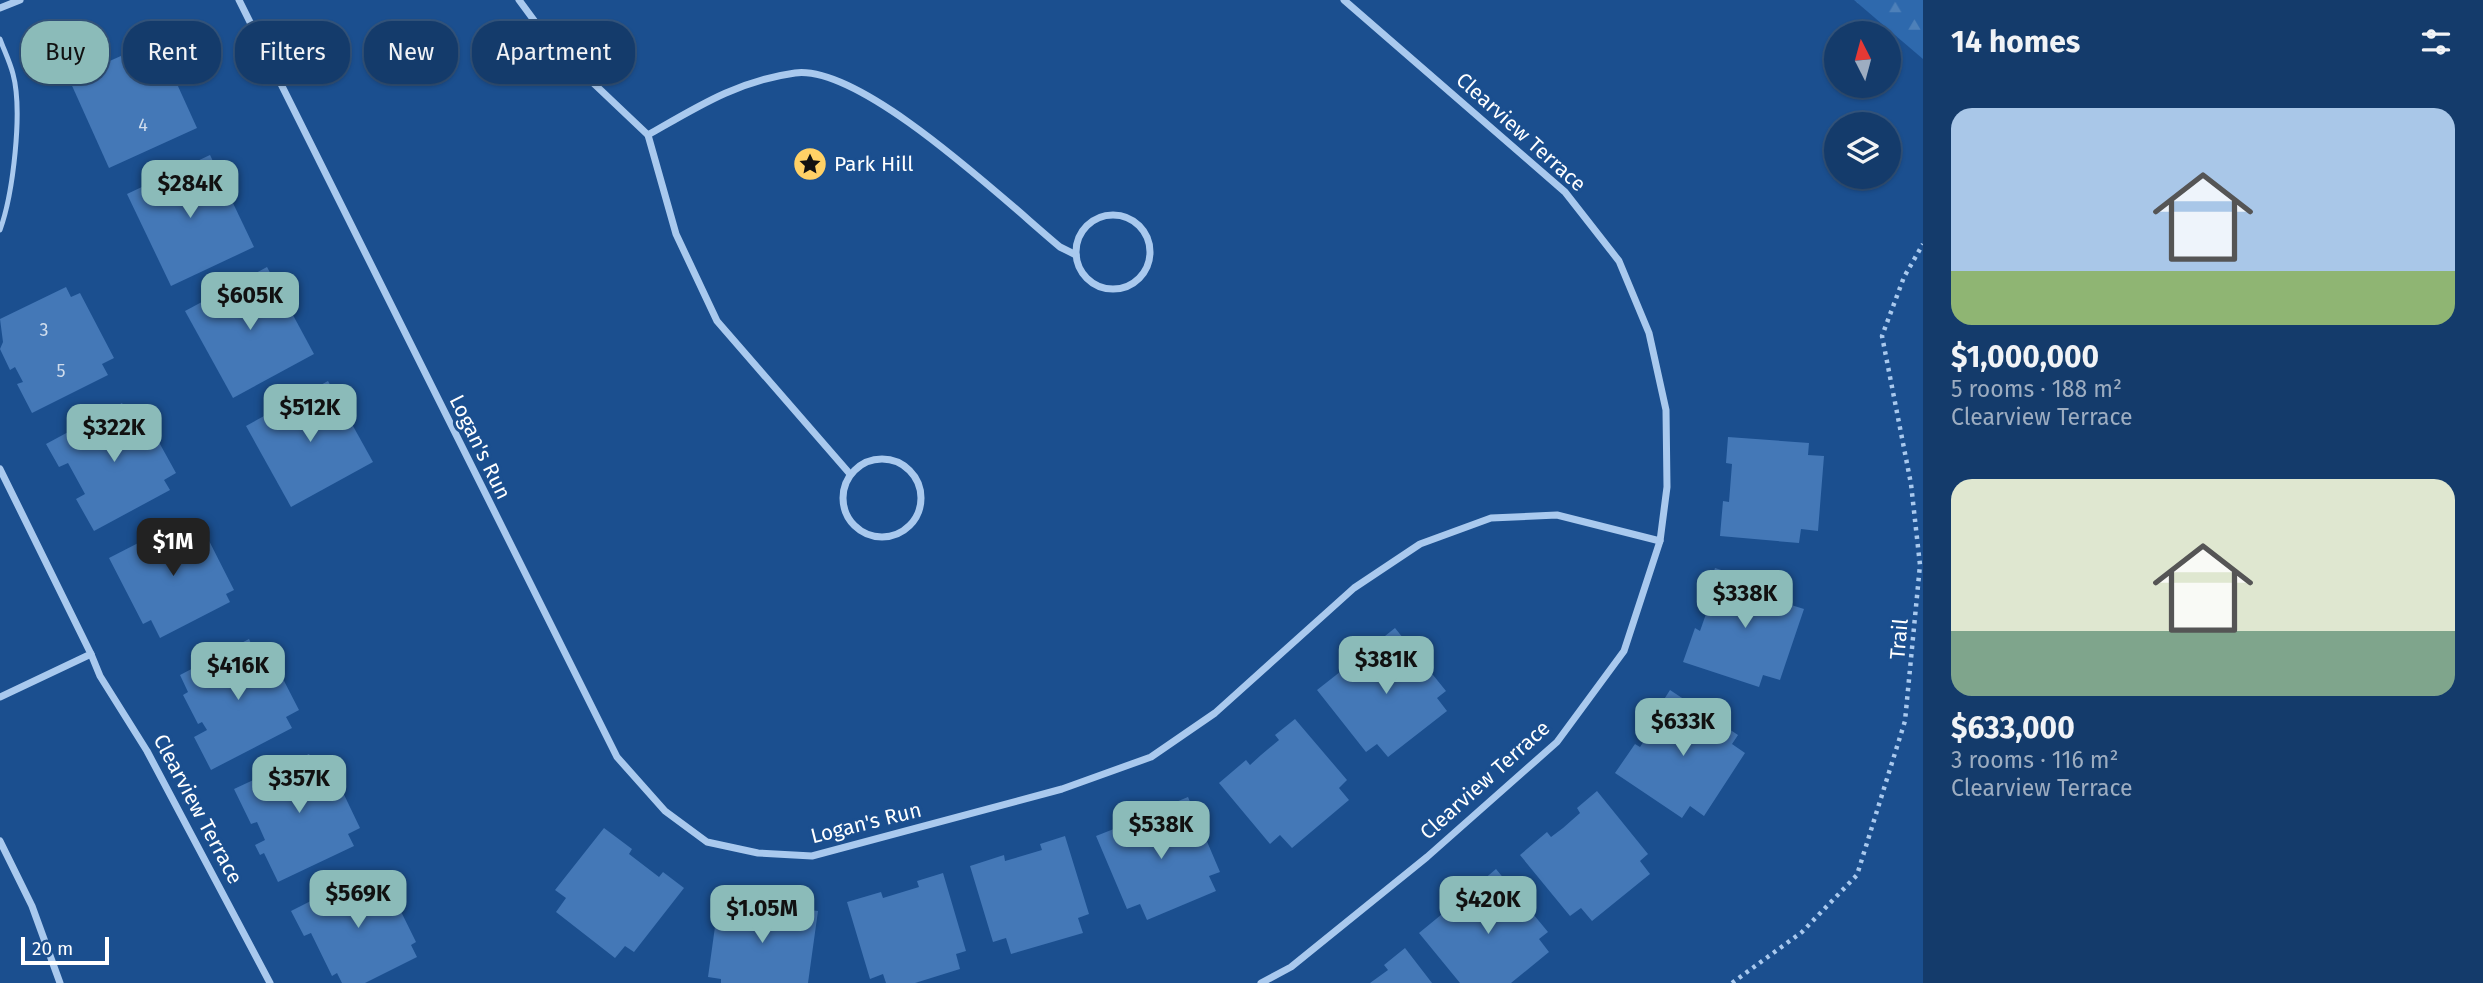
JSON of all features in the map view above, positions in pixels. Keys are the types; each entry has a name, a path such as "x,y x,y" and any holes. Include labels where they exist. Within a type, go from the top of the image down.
{"street":[{"path":"0,8 20,0"},
{"name":"Logan's Run","path":"239,0 617,757 665,811 707,842 758,853 813,856 1062,789 1151,757 1214,713 1354,588 1420,544 1491,518 1557,515 1660,541"},
{"path":"519,0 550,42 648,135 676,234 717,321 850,474"},
{"name":"Clearview Terrace","path":"1261,983 1291,967 1427,857 1557,742 1624,651 1660,541 1667,487 1666,410 1649,333 1619,261 1565,192 1344,0"},
{"path":"648,135 724,91 797,73 842,82 884,104 1060,247 1076,255 1086,277 1108,289 1121,288 1142,275 1150,252 1148,240 1134,221 1111,215 1100,217 1082,232 1076,255"},
{"path":"885,458 898,462 917,479 921,491 917,516 909,526 887,537 861,532 851,523 842,499 850,474 872,460 885,458"},
{"name":"Clearview Terrace","path":"0,469 100,676 147,751 270,983"},
{"path":"0,697 91,654"},
{"path":"0,841 32,906 60,983"}],"lane":[{"path":"0,38 14,76 16,149 8,207 0,230"}],"path":[{"name":"Trail","path":"1732,983 1801,932 1857,875 1905,721 1920,565 1912,484 1882,336 1904,277 1923,244"}],"green space":[{"path":"1854,0 1923,0 1923,59 1901,40 1901,21 1879,21"}],"building":[{"path":"123,55 123,84 177,84 197,128 109,168 71,84 109,84 109,61"},
{"path":"210,155 254,247 171,286 127,194"},
{"path":"267,267 314,354 233,398 185,311"},
{"path":"66,287 71,297 80,293 114,358 102,364 108,375 32,413 17,384 23,382 15,367 10,370 0,349 3,342 0,319"},
{"path":"328,381 373,462 291,507 246,426"},
{"path":"122,403 128,414 140,408 176,473 164,480 170,490 94,531 76,499 85,494 68,463 59,467 46,444"},
{"path":"1728,437 1809,443 1808,455 1824,456 1818,531 1801,529 1799,543 1720,536 1723,501 1729,502 1732,464 1726,463"},
{"path":"183,520 189,530 200,523 234,590 226,594 230,602 160,638 151,620 143,624 109,558"},
{"path":"1715,568 1792,593 1788,604 1804,609 1780,680 1763,675 1759,687 1683,662 1695,628 1700,631 1713,594 1707,593"},
{"path":"1395,628 1446,691 1437,698 1447,711 1388,757 1377,744 1366,752 1317,690 1345,668 1349,672 1378,649 1375,644"},
{"path":"249,639 254,650 265,644 299,710 286,717 292,728 211,770 194,737 207,730 202,722 198,724 183,695 188,692 180,675"},
{"path":"1670,690 1738,735 1732,744 1745,753 1704,816 1690,806 1682,818 1615,773 1635,744 1640,747 1661,715 1656,712"},
{"path":"1295,719 1347,780 1339,788 1349,800 1292,848 1280,835 1270,844 1219,783 1246,760 1250,765 1279,740 1275,735"},
{"path":"309,754 314,763 326,757 360,828 348,834 354,846 278,882 264,853 260,855 255,845 265,840 257,822 251,824 234,789"},
{"path":"1597,791 1648,854 1640,861 1650,874 1592,921 1581,908 1570,916 1520,855 1547,832 1551,837 1563,828 1580,813 1577,808"},
{"path":"1188,797 1220,872 1209,876 1216,891 1147,920 1140,904 1127,909 1096,836 1129,823 1131,828 1166,813 1164,807"},
{"path":"604,828 632,849 629,854 659,877 663,872 684,888 634,952 625,946 615,958 556,912 566,898 555,890"},
{"path":"1065,836 1089,914 1078,918 1083,933 1011,954 1006,938 993,942 970,866 1004,855 1005,861 1042,850 1040,844"},
{"path":"1496,869 1548,932 1539,939 1549,952 1511,983 1460,983 1419,933 1447,910 1450,915 1462,906 1480,891 1476,886"},
{"path":"370,871 374,879 383,875 416,942 411,945 417,957 365,983 342,983 337,973 332,976 311,933 304,936 291,911"},
{"path":"943,873 966,951 956,954 960,969 915,983 886,983 883,974 870,979 847,902 881,892 883,898 919,887 917,881"},
{"path":"719,898 754,903 753,909 791,914 792,908 818,911 808,983 721,983 721,979 708,977"},
{"path":"1405,948 1432,983 1370,983 1388,970 1384,965"}],"place":[{"name":"Park Hill","path":"810,164"}]}
